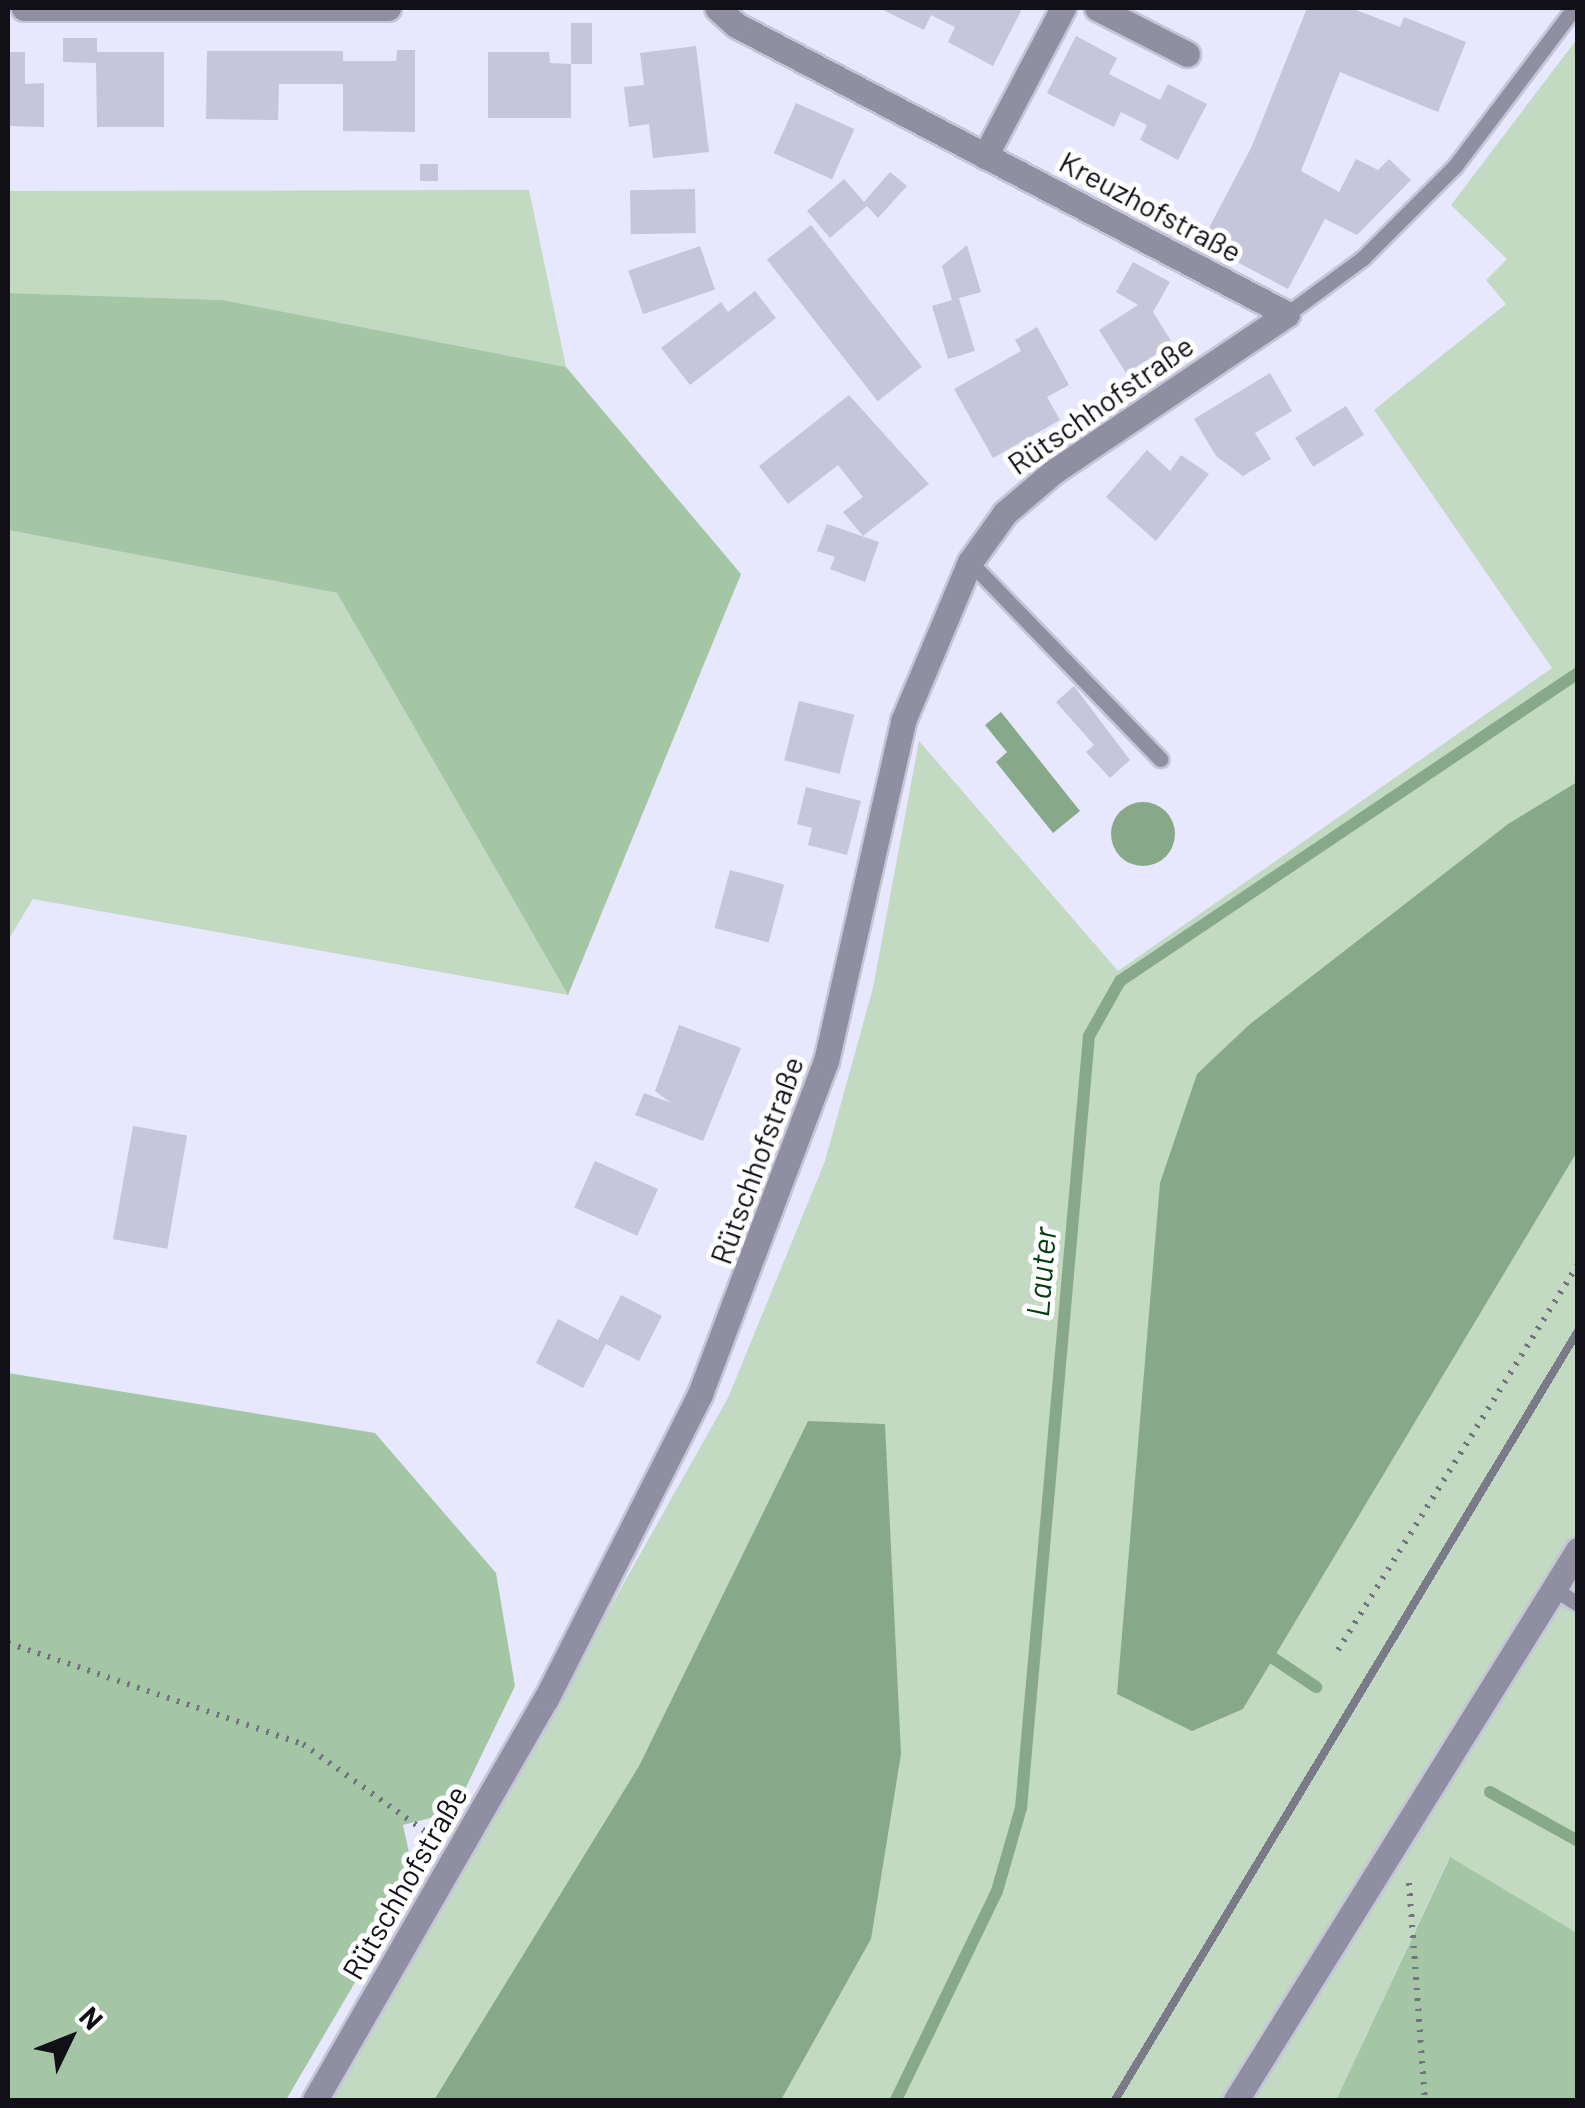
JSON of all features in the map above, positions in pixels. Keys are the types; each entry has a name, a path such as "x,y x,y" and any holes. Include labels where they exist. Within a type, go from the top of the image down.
{"street":[{"path":"24,8 388,8"},
{"name":"Kreuzhofstraße","path":"717,8 736,25 1287,314"},
{"path":"985,156 1062,8"},
{"path":"1097,8 1187,54"},
{"name":"Rütschhofstraße","path":"315,2100 458,1856 700,1394 758,1255 826,1061 903,720 970,562 1005,513 1053,472 1287,314"},
{"path":"1236,2100 1406,1836 1578,1550"}],"lane":[{"path":"1287,314 1363,258 1455,166 1574,8"},
{"path":"970,562 1160,759"},
{"path":"1554,1589 1578,1604"}],"path":[{"path":"1338,1650 1578,1264"},
{"path":"8,1643 303,1744 458,1856"},
{"path":"1406,1836 1425,2100"}],"shaded area":[{"path":"1577,39 1577,782 1508,824 1250,1024 1243,1709 1577,1152 1577,1933 1449,1858 1336,2100 781,2100 871,1939 808,1421 639,1766 434,2100 333,2100 728,1398 825,1161 873,988 919,741 1118,971 1552,668 1374,410 1506,304 1486,280 1507,259 1451,205"},
{"path":"529,190 566,367 223,300 8,293 8,191"},
{"path":"8,293 223,300 566,367 741,574 568,995 337,593 8,530"},
{"path":"8,530 337,593 568,995 33,899 8,940"},
{"path":"1001,712 1080,811 1053,833 996,762 1007,752 985,725"},
{"path":"1577,782 1577,1152 1243,1709 1192,1731 1117,1694 1160,1183 1197,1074 1250,1024 1508,824"},
{"path":"1143,802 1166,811 1175,834 1166,857 1143,866 1120,857 1111,834 1120,811"},
{"path":"8,1373 375,1433 496,1573 515,1686 454,1812 403,1825 415,1880 286,2100 8,2100"},
{"path":"808,1421 885,1424 901,1754 871,1939 781,2100 434,2100 639,1766"},
{"path":"1450,1857 1577,1933 1577,2100 1336,2100"}],"building":[{"path":"879,8 1022,9 993,66 948,42 955,27 931,15 924,30"},
{"path":"1307,8 1351,8 1400,27 1404,17 1466,42 1438,112 1340,72 1301,171 1339,192 1356,159 1378,170 1389,159 1411,180 1357,235 1325,219 1288,289 1201,243 1252,146"},
{"path":"571,23 592,23 592,64 571,64"},
{"path":"1076,36 1117,58 1109,74 1160,100 1168,84 1207,104 1178,160 1140,140 1147,125 1121,112 1114,127 1047,93"},
{"path":"63,38 97,38 97,52 164,52 164,127 97,127 96,63 63,62"},
{"path":"696,46 709,152 653,158 649,124 629,127 624,87 644,85 640,53"},
{"path":"397,50 415,50 415,132 343,131 343,84 279,84 278,120 206,119 207,51 343,51 343,61 396,61"},
{"path":"8,52 25,52 25,84 44,83 44,127 8,126"},
{"path":"488,52 549,52 550,63 571,64 571,118 488,118"},
{"path":"796,103 854,129 832,179 774,153"},
{"path":"420,164 438,164 438,181 420,181"},
{"path":"890,172 907,186 878,218 867,206 830,238 807,211 844,179 864,202"},
{"path":"695,189 696,233 631,234 630,190"},
{"path":"811,225 922,367 878,401 767,259"},
{"path":"967,245 981,292 959,298 975,351 948,359 932,306 952,300 942,266"},
{"path":"700,246 715,289 643,314 628,271"},
{"path":"1133,262 1170,282 1153,312 1173,344 1126,373 1099,330 1138,305 1116,292"},
{"path":"755,291 776,318 690,385 661,348 721,302 728,312"},
{"path":"1037,327 1069,385 1047,397 1060,420 993,458 954,389 1021,351 1015,340"},
{"path":"1270,373 1292,411 1255,433 1271,459 1243,476 1216,456 1194,419"},
{"path":"849,395 929,484 863,536 843,512 863,497 838,465 788,504 759,466"},
{"path":"1346,406 1364,435 1313,467 1295,438"},
{"path":"1147,450 1170,471 1181,455 1209,474 1156,541 1106,497"},
{"path":"827,524 879,542 865,582 830,569 835,557 817,551"},
{"path":"1074,686 1130,760 1110,778 1086,752 1094,745 1056,702"},
{"path":"799,701 854,715 840,774 784,760"},
{"path":"806,787 861,801 847,855 808,845 812,828 797,824"},
{"path":"730,870 784,884 769,942 714,928"},
{"path":"679,1025 741,1048 703,1141 635,1115 644,1093 671,1103 655,1091"},
{"path":"133,1126 187,1136 167,1249 113,1239"},
{"path":"595,1161 658,1189 637,1236 574,1208"},
{"path":"621,1295 662,1316 639,1361 606,1344 583,1388 536,1363 558,1319 598,1340"}],"waterway":[{"name":"Lauter","path":"896,2100 997,1891 1021,1808 1089,1036 1120,981 1578,673"},
{"path":"1273,1658 1316,1687"},
{"path":"1490,1792 1578,1841"}],"railway":[{"path":"1115,2100 1578,1331"}]}
